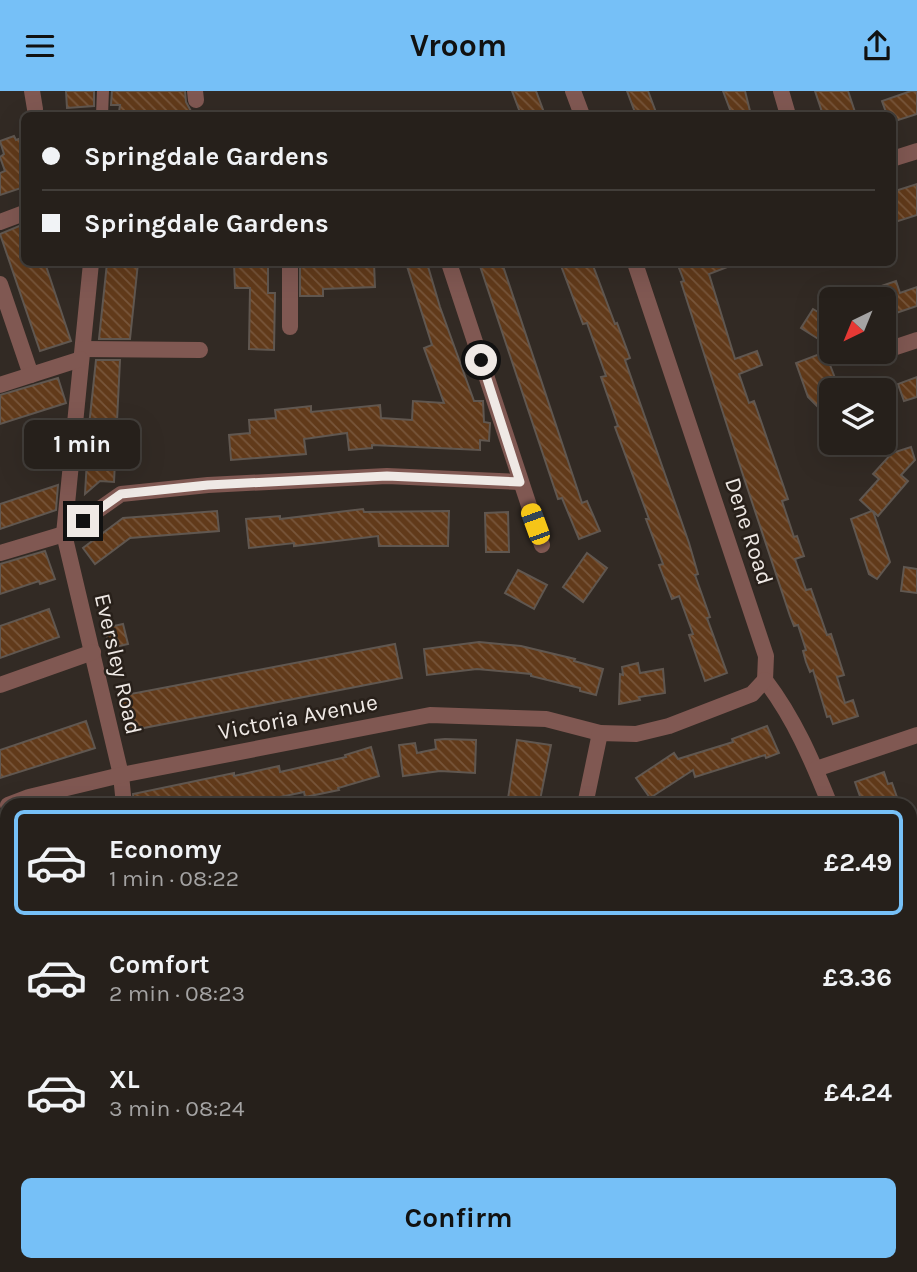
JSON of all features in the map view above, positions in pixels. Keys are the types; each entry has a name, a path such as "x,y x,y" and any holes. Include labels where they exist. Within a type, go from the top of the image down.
{"street":[{"path":"32,91 35,109"},
{"path":"102,112 103,91"},
{"path":"573,91 581,112"},
{"path":"781,91 787,112"},
{"path":"896,158 917,151"},
{"path":"0,222 21,214"},
{"name":"Eversley Road","path":"91,266 64,534 121,775 123,798"},
{"path":"290,266 290,327"},
{"path":"450,266 542,545"},
{"name":"Dene Road","path":"636,266 766,656 765,680"},
{"path":"0,284 31,375"},
{"path":"896,346 917,339"},
{"path":"0,385 82,354 200,350"},
{"path":"0,553 64,534 121,494 208,485 387,476 520,482"},
{"path":"0,685 93,652"},
{"path":"765,680 787,709 827,798"},
{"name":"Victoria Avenue","path":"26,798 121,775 430,715 546,719 600,733 636,734 668,726 752,694 765,680"},
{"path":"586,798 600,733"},
{"path":"816,769 917,735"}],"building":[{"path":"66,91 94,91 94,106 67,108"},
{"path":"112,91 185,91 186,102 191,112 119,112 120,105 111,105"},
{"path":"512,91 536,91 544,112 520,112"},
{"path":"627,91 648,91 656,112 635,112"},
{"path":"723,91 745,91 750,112 731,112"},
{"path":"815,91 848,91 855,112 822,112"},
{"path":"917,91 917,114 896,121 896,112 886,112 882,101"},
{"path":"14,136 16,140 21,138 21,188 0,195 0,173 5,171 0,157 4,154 0,141"},
{"path":"917,184 917,215 896,222 896,191"},
{"path":"21,225 21,266 46,266 71,341 40,351 0,234"},
{"path":"107,266 138,266 130,339 99,339"},
{"path":"234,266 268,266 268,293 275,293 274,350 249,349 250,288 235,288"},
{"path":"300,266 374,266 375,287 323,289 323,296 300,296"},
{"path":"407,266 428,266 474,401 483,401 484,422 490,423 489,441 480,440 480,450 372,445 372,448 349,450 347,433 304,439 306,454 231,460 229,435 250,433 249,420 276,418 275,410 311,406 311,412 380,405 381,418 412,420 413,401 444,403 424,348 432,345"},
{"path":"480,266 503,266 582,503 587,501 600,531 579,539 562,498 558,499"},
{"path":"561,266 593,266 615,324 617,323 630,358 625,360 689,543 698,574 695,575 710,617 707,618 727,673 705,681 689,635 693,634 679,596 672,599 659,565 663,564 646,519 649,519 615,427 618,426 601,377 606,376 587,323 583,324"},
{"path":"678,266 730,266 709,274 735,359 757,351 762,365 739,374 749,403 754,401 788,499 782,501 794,537 797,536 804,556 795,559 806,590 811,589 827,635 831,634 844,675 837,677 845,703 853,700 858,716 833,724 830,716 827,717 813,670 810,672 806,662 803,651 806,650 798,625 794,626 790,616 742,472 681,282 684,281"},
{"path":"896,281 900,293 917,287 917,306 896,313 896,287 878,287"},
{"path":"813,309 818,312 819,339 801,328"},
{"path":"819,354 819,364 830,364 835,378 819,378 819,408 808,397 796,363"},
{"path":"96,360 120,360 114,482 100,481 85,494 89,426"},
{"path":"917,377 917,397 904,401 898,384"},
{"path":"58,378 66,403 0,424 0,395"},
{"path":"911,447 915,460 901,475 908,481 878,516 873,511 890,562 877,579 869,574 851,519 872,511 860,500 879,479 873,474 890,455 896,455 896,452"},
{"path":"58,485 56,510 0,529 0,504"},
{"path":"363,509 364,512 449,511 448,546 379,546 378,536 294,546 294,543 249,548 246,519 280,516 280,519"},
{"path":"217,511 219,531 130,538 95,564 83,548 123,518"},
{"path":"508,512 509,552 486,552 485,513"},
{"path":"45,551 55,579 40,584 39,581 0,594 0,564"},
{"path":"587,553 607,568 583,602 563,587"},
{"path":"904,567 917,569 917,593 901,591"},
{"path":"518,570 547,585 534,609 505,593"},
{"path":"49,609 59,637 0,658 0,626"},
{"path":"123,624 128,644 110,648 105,628"},
{"path":"479,642 521,646 603,669 596,695 531,674 477,669 427,675 424,649"},
{"path":"395,644 402,678 128,731 120,696"},
{"path":"638,663 640,673 663,669 665,693 639,697 640,700 619,704 622,667"},
{"path":"86,721 95,748 0,778 0,750"},
{"path":"767,726 779,753 695,777 693,770 650,798 636,778 674,753 678,759 733,742 732,739"},
{"path":"435,740 476,740 475,773 440,771 403,776 399,745 415,743 417,753 436,749"},
{"path":"517,740 551,745 540,798 508,798"},
{"path":"371,747 379,776 338,788 339,790 305,797 304,792 276,798 133,798 133,794 234,773 234,776 279,766 280,772 346,757 345,755"},
{"path":"884,772 888,784 892,783 897,798 861,798 855,782"}],"route":[{"path":"83,521 121,494 208,485 387,476 520,482 481,360"}]}
